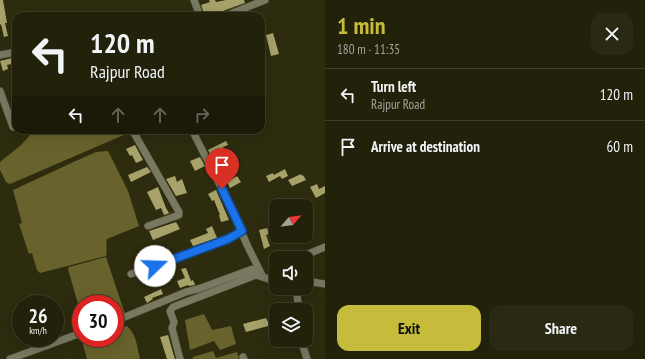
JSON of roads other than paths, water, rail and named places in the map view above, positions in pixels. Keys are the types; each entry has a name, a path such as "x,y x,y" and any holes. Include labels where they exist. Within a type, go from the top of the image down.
{"street":[{"path":"194,0 198,12"},
{"path":"235,12 265,0"},
{"path":"0,55 12,53"},
{"path":"0,91 12,124"},
{"path":"135,134 179,212 179,215 148,226"},
{"path":"194,134 229,203 263,277 267,279"},
{"path":"131,274 228,239 242,231"},
{"path":"313,252 325,247"},
{"path":"124,317 186,292 258,267"},
{"path":"180,359 172,328 174,322 170,311 173,307 207,292 256,275 267,279"},
{"path":"313,282 325,284"},
{"path":"10,359 72,336"},
{"path":"303,347 307,359"}]}
